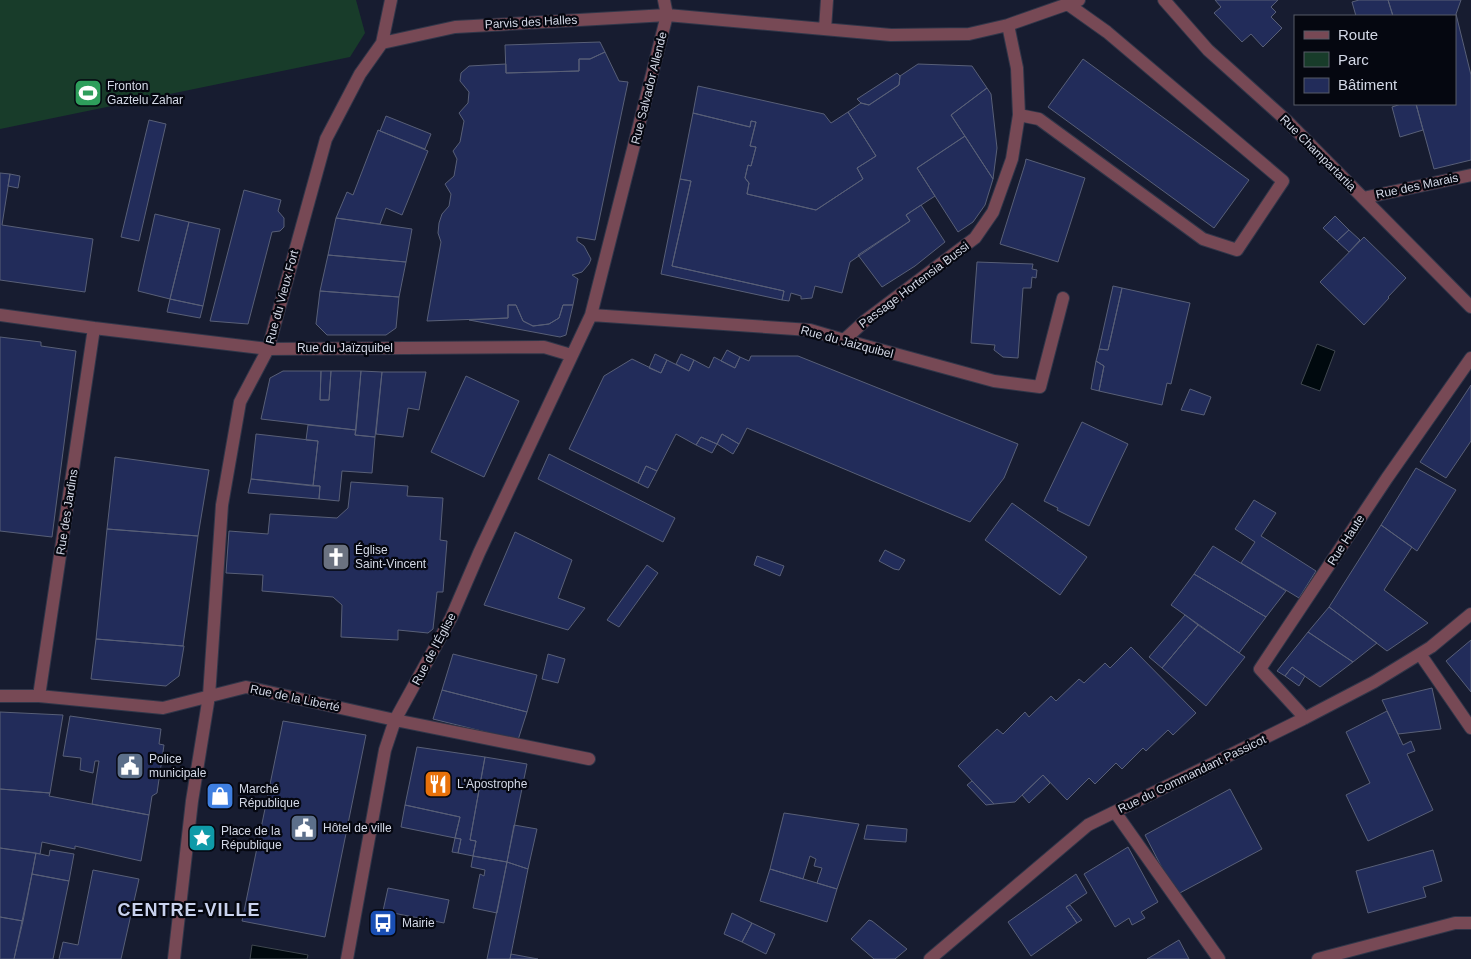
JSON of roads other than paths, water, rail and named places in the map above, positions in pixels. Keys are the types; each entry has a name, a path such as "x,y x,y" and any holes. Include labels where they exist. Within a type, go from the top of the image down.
{"street":[{"name":"Rue du Vieux Fort","path":"208,696 222,505 240,402 268,349 326,139 360,74 382,43 392,0"},
{"path":"664,0 667,15"},
{"path":"825,29 828,0"},
{"name":"Rue Champartartia","path":"1164,0 1208,50 1287,121 1471,307"},
{"path":"1019,115 1039,119 1203,239 1237,250 1283,181 1074,2"},
{"name":"Rue Salvador Allende","path":"571,355 591,315 667,15 891,36 969,34 1008,25 1074,2"},
{"name":"Parvis des Halles","path":"382,43 455,27 667,15"},
{"name":"Passage Hortensia Bussi","path":"844,340 866,320 975,238 993,212 1012,159 1019,115 1017,68 1008,25"},
{"name":"Rue des Marais","path":"1363,198 1471,175"},
{"name":"Rue du Jaizquibel","path":"591,315 810,330 994,381 1040,387 1062,298"},
{"name":"Rue du Jaïzquibel","path":"0,314 94,328 268,349 544,347 571,355"},
{"name":"Rue des Jardins","path":"39,696 94,328"},
{"name":"Rue de l'Église","path":"347,959 385,750 395,720 451,618 479,553 571,355"},
{"name":"Rue Haute","path":"1305,718 1260,669 1387,478 1471,358"},
{"name":"Rue du Commandant Passicot","path":"930,959 1088,825 1374,682 1430,647 1471,614"},
{"path":"1420,654 1471,728"},
{"name":"Rue de la Liberté","path":"0,696 39,696 163,708 246,687 395,720 589,759"},
{"path":"174,959 192,801 208,696"},
{"path":"1115,812 1219,959"},
{"path":"1318,959 1455,924 1471,923"}],"place":[{"name":"Fronton Gaztelu Zahar","path":"88,93"},
{"name":"Église Saint-Vincent","path":"336,557"},
{"name":"Police municipale","path":"130,766"},
{"name":"L'Apostrophe","path":"438,784"},
{"name":"Marché République","path":"220,796"},
{"name":"Hôtel de ville","path":"304,828"},
{"name":"Place de la République","path":"202,838"},
{"name":"Mairie","path":"383,923"}],"district":[{"name":"CENTRE-VILLE","path":"189,910"}]}
